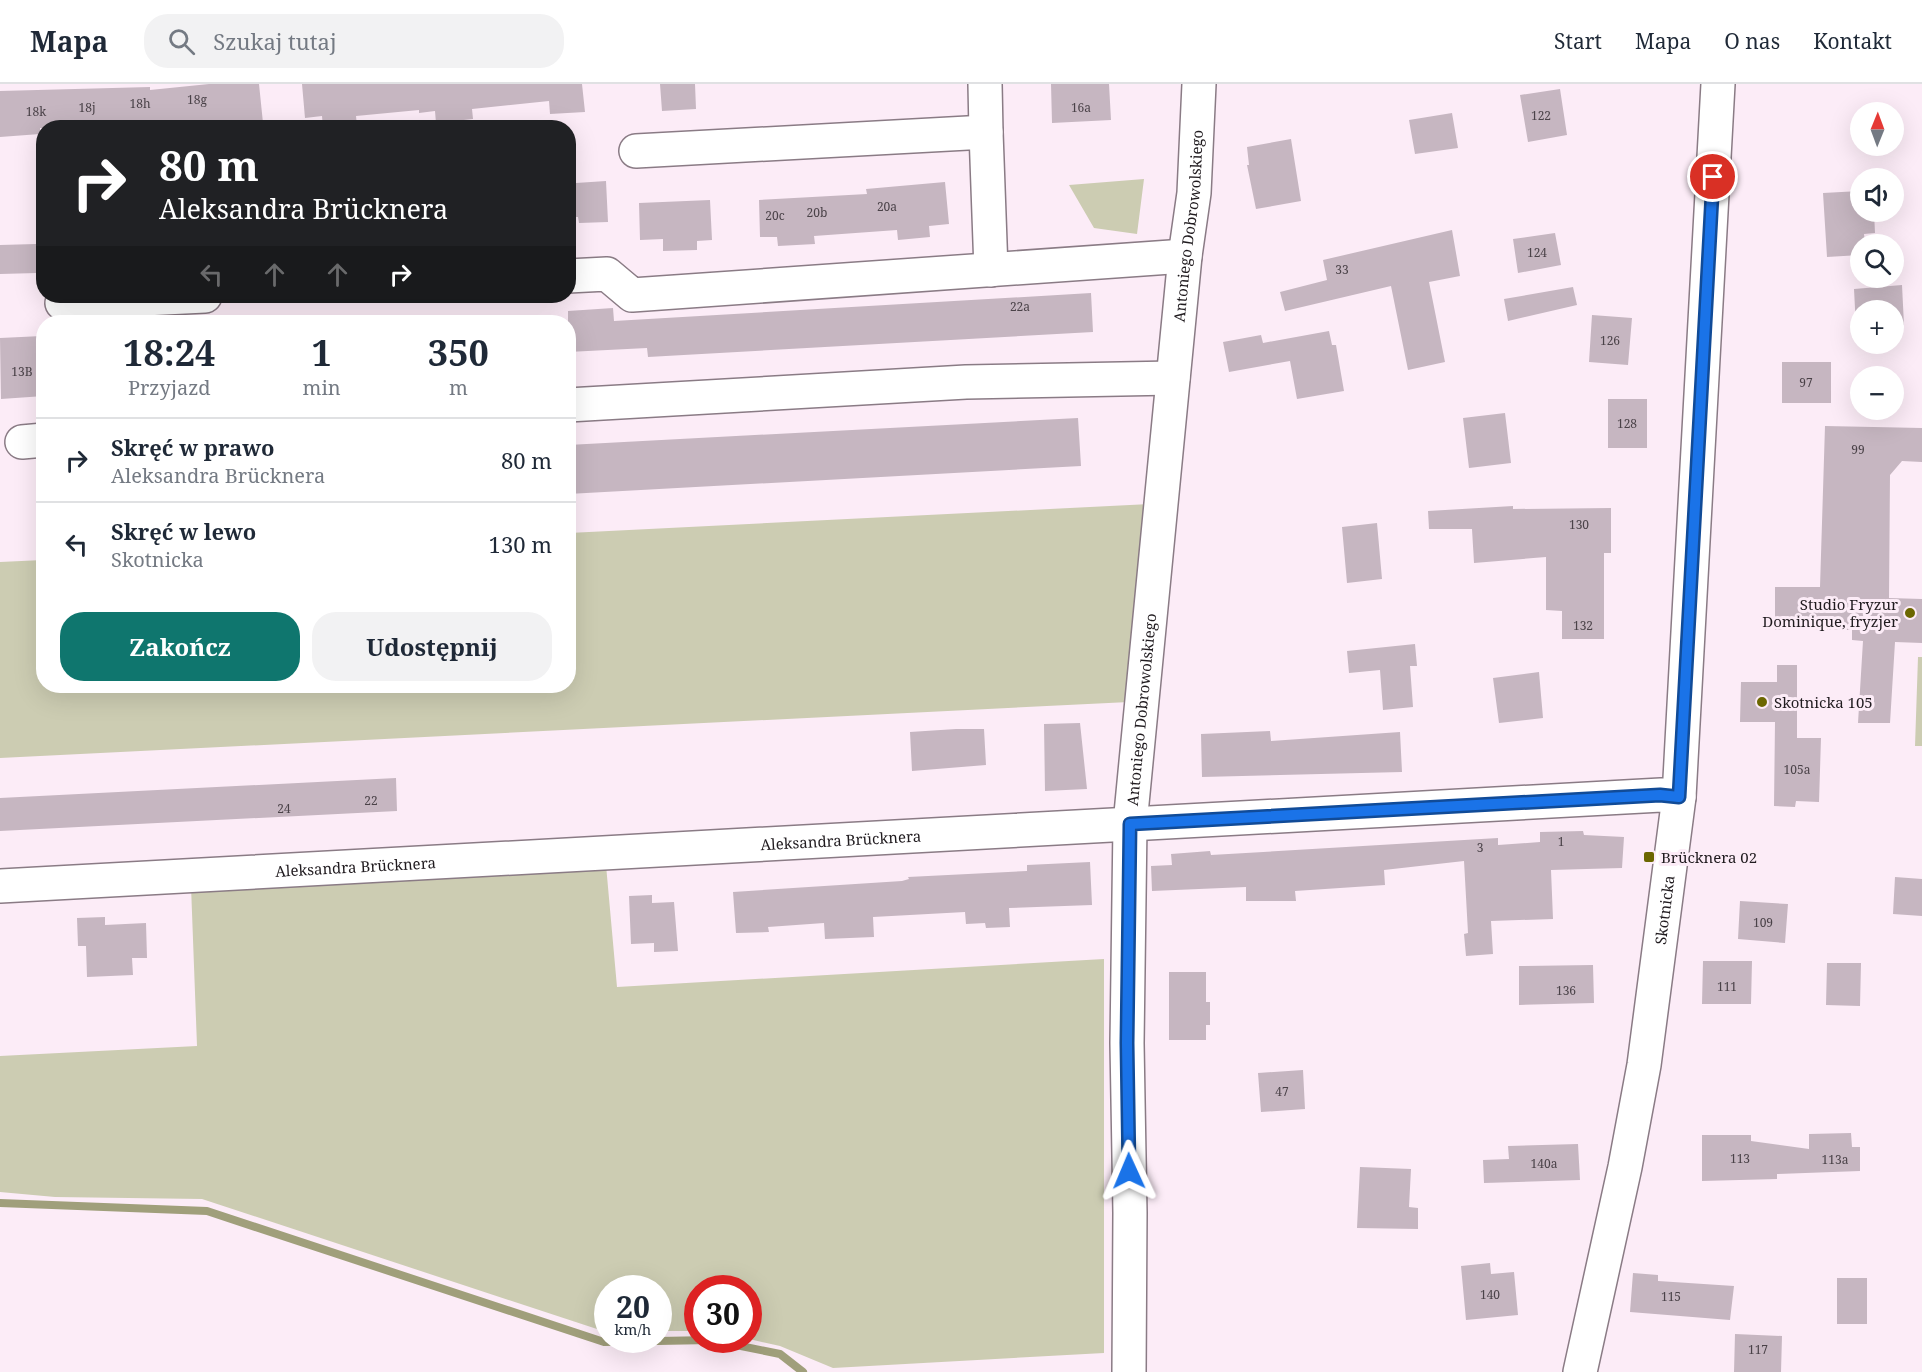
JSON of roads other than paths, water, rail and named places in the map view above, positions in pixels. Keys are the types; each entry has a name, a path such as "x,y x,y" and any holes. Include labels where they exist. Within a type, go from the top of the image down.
{"street":[{"path":"985,84 991,270"},
{"name":"Antoniego Dobrowolskiego","path":"1129,1372 1130,1213 1127,1043 1130,824 1185,256 1194,193 1199,84"},
{"name":"Skotnicka","path":"1580,1372 1625,1167 1644,1065 1679,797 1718,84"},
{"path":"636,151 986,132"},
{"path":"576,276 607,274 632,295 1185,256"},
{"path":"576,405 966,382 1173,378"},
{"name":"Aleksandra Brücknera","path":"0,886 1660,795 1679,797"}],"waterway":[{"path":"0,1203 207,1211 604,1342 711,1340 780,1354 803,1372"}],"place":[{"name":"Studio Fryzur Dominique, fryzjer","path":"1910,613"},
{"name":"Skotnicka 105","path":"1762,702"},
{"name":"Brücknera 02","path":"1649,857"}]}
